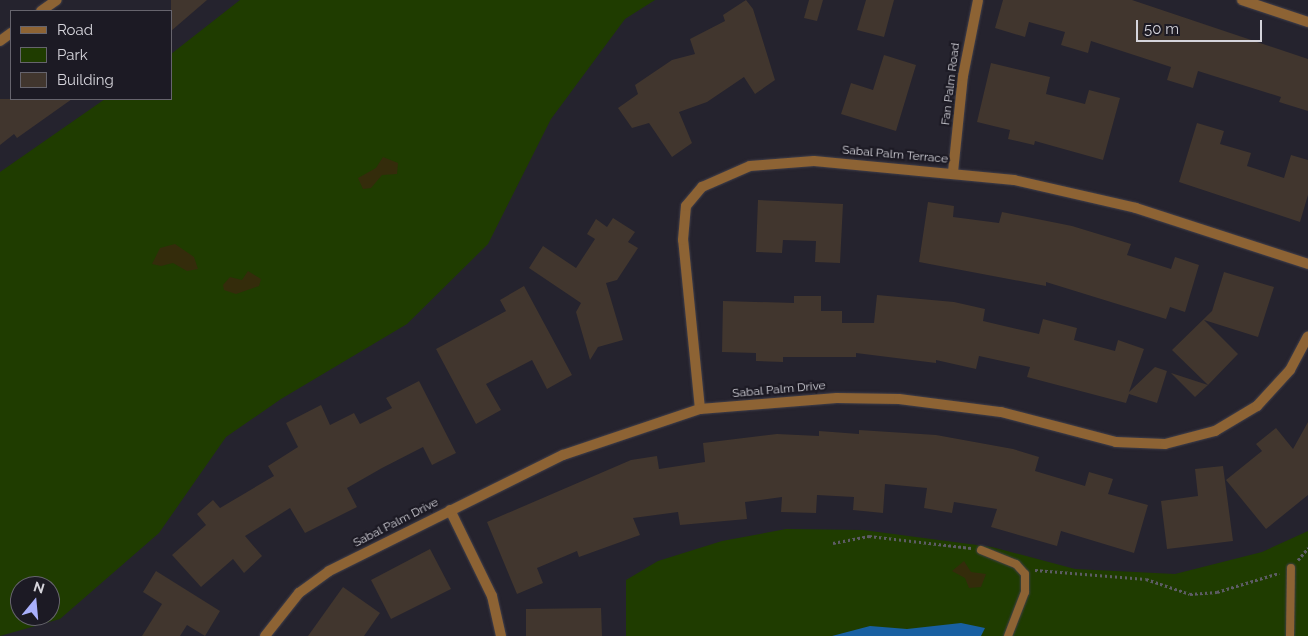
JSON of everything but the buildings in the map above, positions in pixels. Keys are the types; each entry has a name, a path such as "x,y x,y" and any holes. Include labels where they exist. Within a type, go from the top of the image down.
{"street":[{"path":"42,10 57,0"},
{"name":"Fan Palm Road","path":"953,172 963,76 978,0"},
{"path":"1242,0 1308,22"},
{"name":"Sabal Palm Terrace","path":"700,409 683,240 686,206 702,187 750,166 814,161 953,172 1093,197 1308,264"},
{"name":"Sabal Palm Drive","path":"264,636 286,606 313,581 450,510 563,455 700,409 837,398 899,399 1001,412 1116,442 1165,444 1215,431 1257,406 1290,370 1308,336"},
{"path":"450,510 492,596 501,636"}],"lane":[{"path":"981,550 1022,569 1026,592 1008,636"},
{"path":"1290,636 1291,568"}],"path":[{"path":"833,543 869,536 981,550"},
{"path":"1022,569 1146,579 1190,594 1250,584 1291,568 1308,548"}],"green space":[{"path":"240,0 655,0 625,19 551,119 488,244 407,324 281,399 226,437 159,533 60,619 60,576 10,576 10,626 35,626 0,636 0,172 104,100 172,100 172,53"},
{"path":"786,529 863,530 992,547 1075,569 1175,574 1262,552 1308,531 1308,636 626,636 626,580 658,561 722,541"}],"sand":[{"path":"383,157 398,163 397,174 382,175 371,188 363,189 358,178 376,168"},
{"path":"175,244 194,257 198,269 187,271 173,263 161,266 152,264 160,248"},
{"path":"248,271 261,279 259,286 236,294 224,290 223,285 230,277 242,280"},
{"path":"964,561 971,572 986,574 981,587 969,588 965,578 952,571"}],"water":[{"path":"961,623 985,628 981,636 832,636 870,626 907,629"}]}
